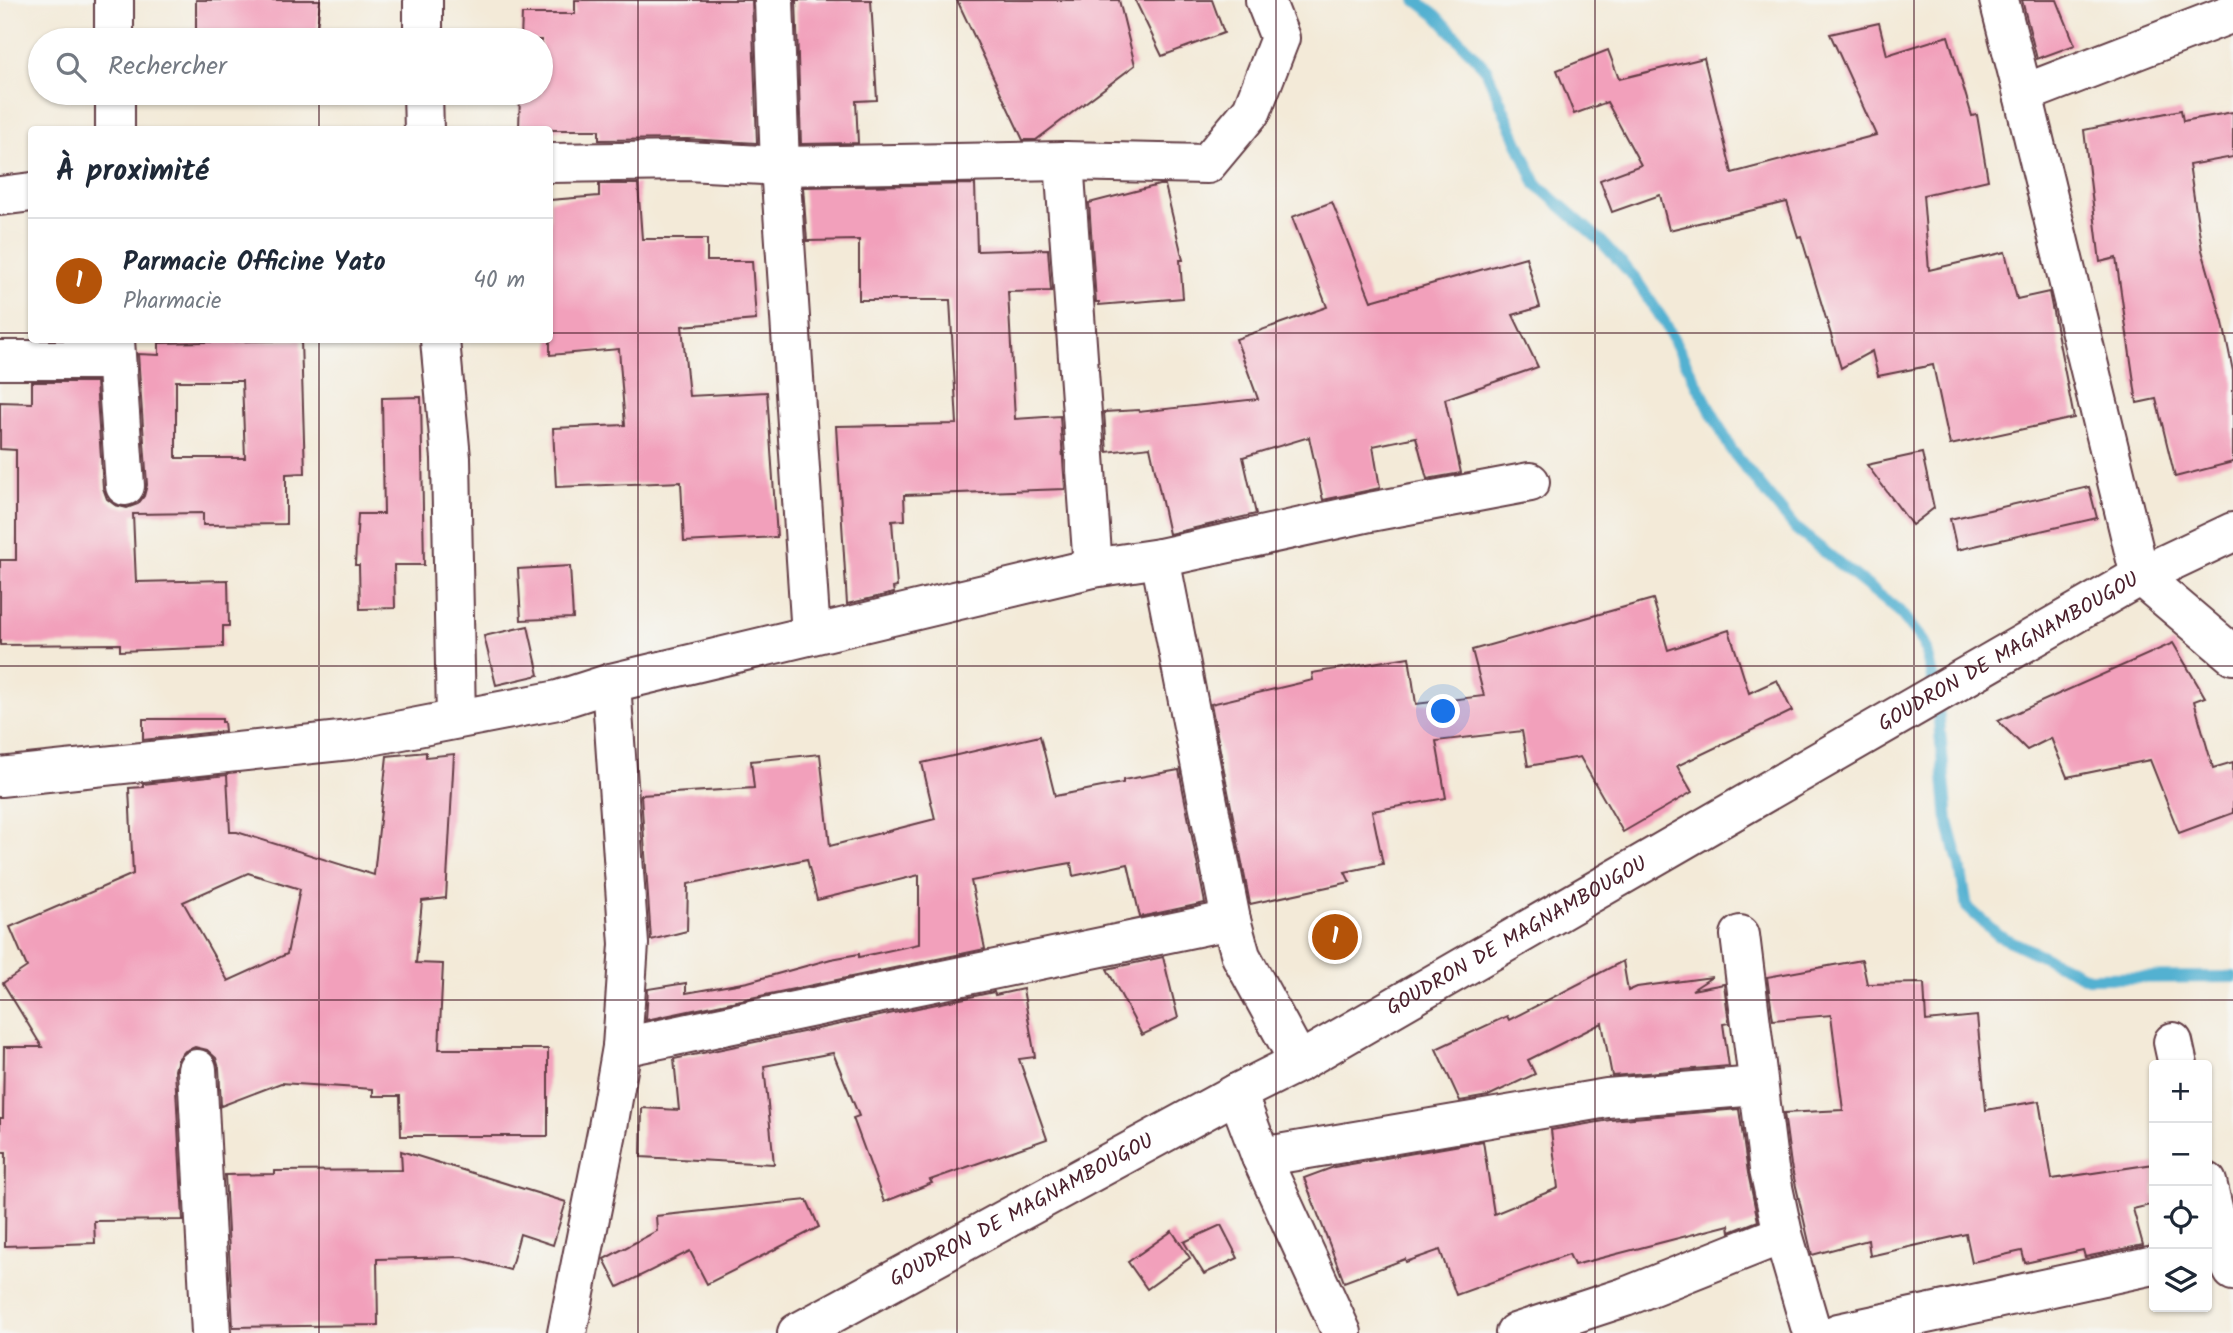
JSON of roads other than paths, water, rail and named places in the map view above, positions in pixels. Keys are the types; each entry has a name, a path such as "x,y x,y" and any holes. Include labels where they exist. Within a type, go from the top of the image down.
{"street":[{"path":"114,0 114,28"},
{"path":"423,0 423,28"},
{"path":"774,0 780,166 811,635"},
{"path":"553,163 687,161 780,166 1063,161 1207,164 1252,110 1280,38 1265,0"},
{"path":"1999,0 2140,576 2233,655"},
{"path":"2023,94 2233,13"},
{"path":"115,105 115,126"},
{"path":"424,105 424,126"},
{"path":"1063,161 1093,568"},
{"path":"0,196 28,192"},
{"path":"440,343 452,458 456,719"},
{"path":"0,360 115,350 125,486"},
{"path":"0,777 350,740 558,699 611,683 1093,568 1160,558 1370,512 1530,482"},
{"name":"GOUDRON DE MAGNAMBOUGOU","path":"797,1333 1237,1093 1299,1062 2140,576 2233,532"},
{"path":"1160,558 1231,920 1241,956 1299,1062"},
{"path":"567,1333 622,1047 629,944 611,683"},
{"path":"622,1047 1231,920"},
{"path":"1740,935 1769,1169 1783,1234 1812,1333"},
{"path":"197,1069 211,1333"},
{"path":"1261,1157 1593,1100 1757,1086"},
{"path":"1237,1093 1261,1157 1342,1333"},
{"path":"2208,1186 2221,1258"},
{"path":"1515,1333 1625,1297 1783,1234"},
{"path":"1838,1333 2149,1266"}],"waterway":[{"path":"1416,0 1436,15 1486,69 1536,184 1600,240 1634,277 1665,323 1732,451 1796,529 1899,611 1924,643 1937,698 1948,822 1960,866 1967,907 1998,935 2088,978 2233,977"}],"place":[{"name":"Parmacie Officine Yato","path":"1335,937"}]}
